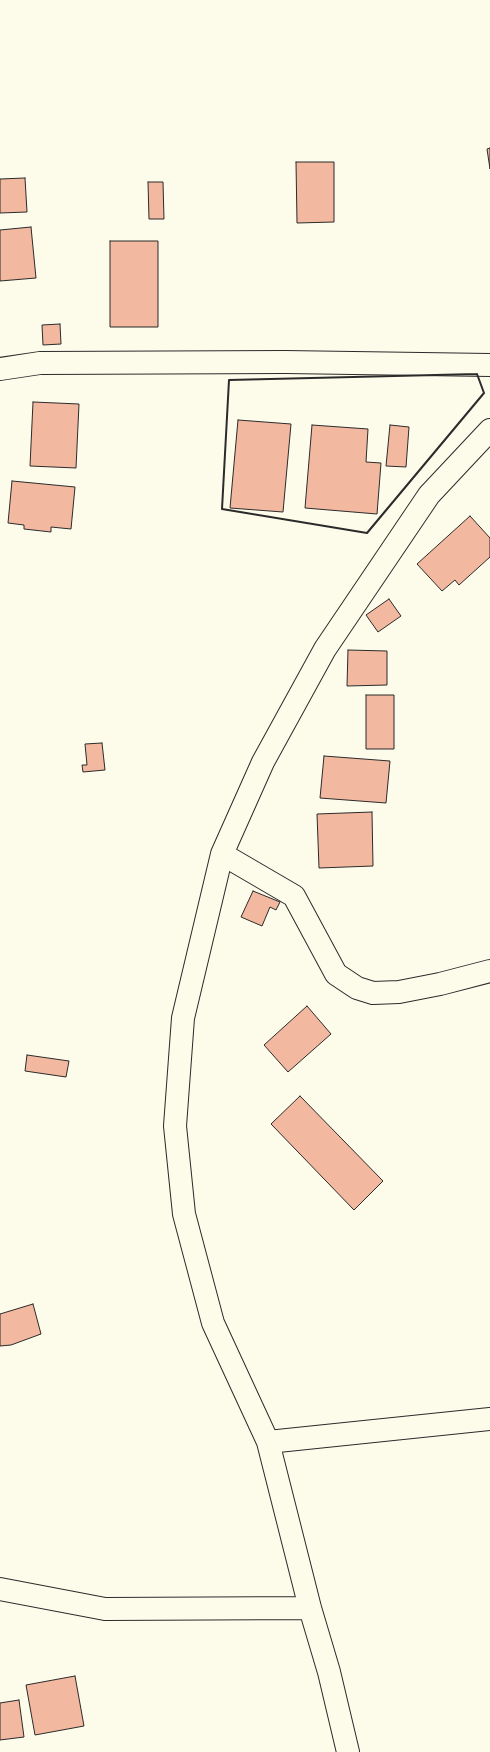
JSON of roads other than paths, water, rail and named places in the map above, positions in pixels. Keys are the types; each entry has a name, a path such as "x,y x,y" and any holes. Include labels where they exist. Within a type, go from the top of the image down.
{"street":[{"path":"0,369 40,363 284,362 490,365"},
{"path":"0,379 40,363"},
{"path":"348,1752 329,1672 310,1608 268,1442 213,1323 184,1214 175,1126 183,1018 222,854 262,762 325,648 429,495 490,430"},
{"path":"222,854 294,896 336,974 357,988 373,993 399,992 440,984 490,971"},
{"path":"268,1442 490,1419"},
{"path":"0,1589 105,1609 310,1608"}]}
